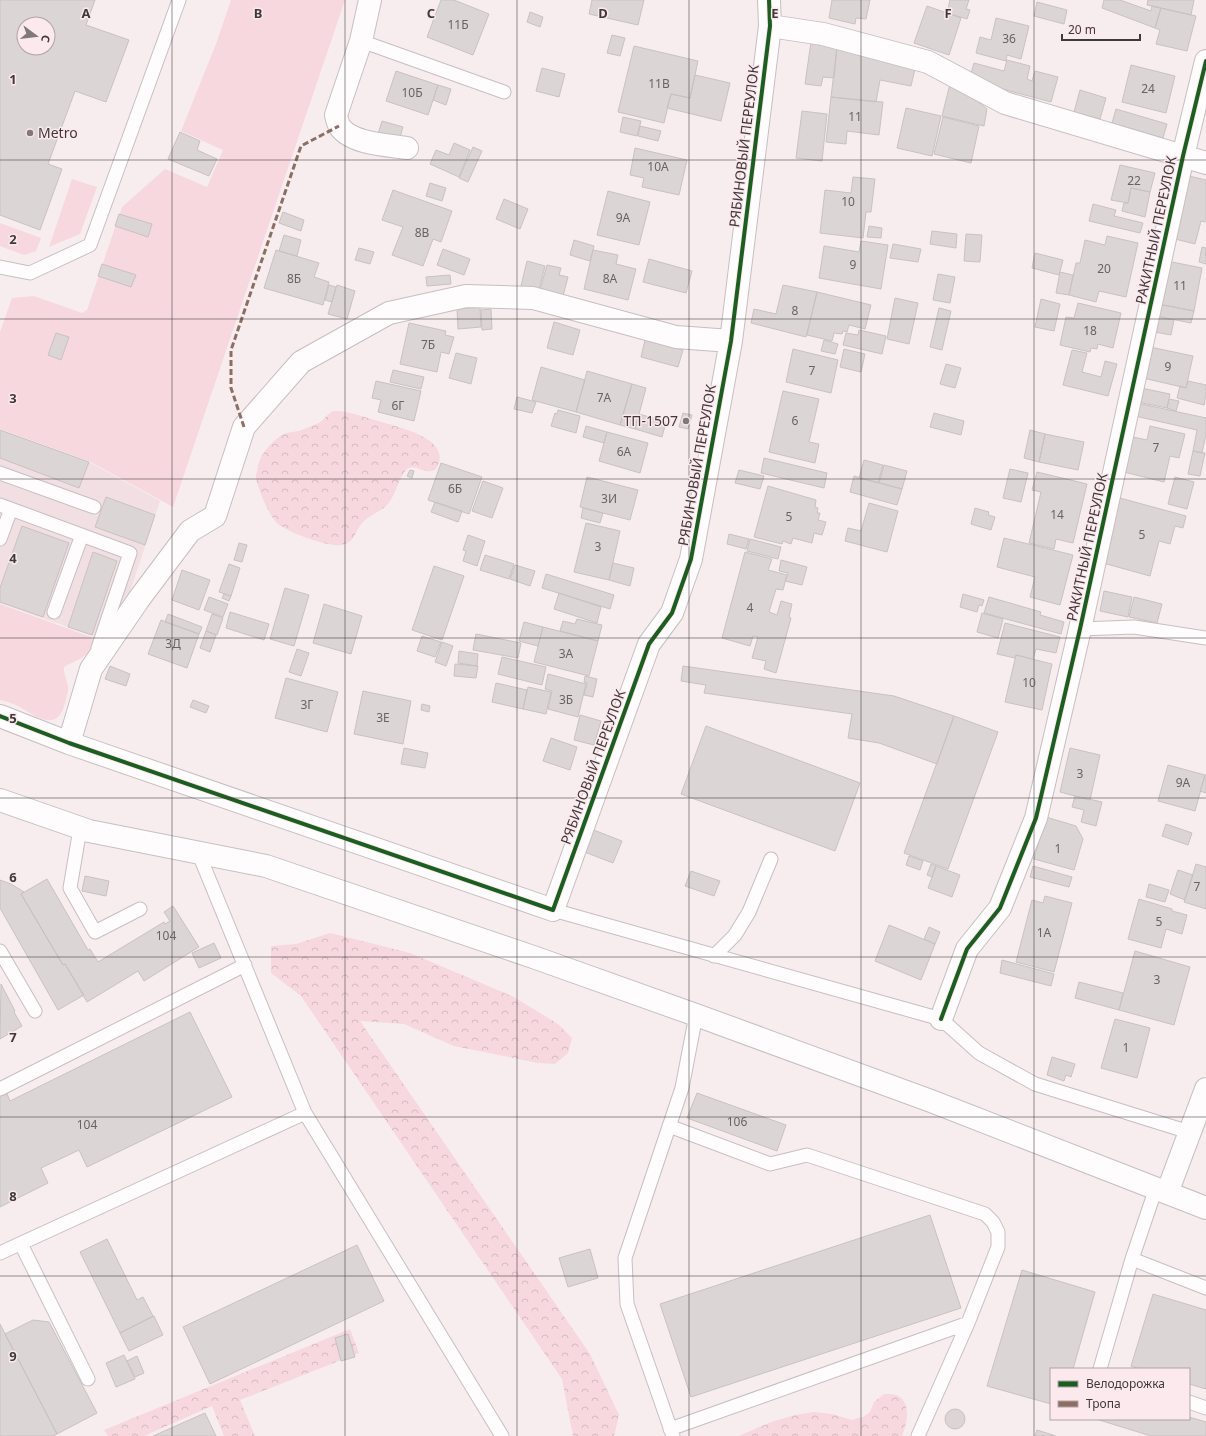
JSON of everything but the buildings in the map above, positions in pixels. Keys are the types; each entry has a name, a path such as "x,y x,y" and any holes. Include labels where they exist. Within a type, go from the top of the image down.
{"street":[{"path":"370,0 360,41 336,115 339,126 348,135 361,140 407,148"},
{"name":"РЯБИНОВЫЙ ПЕРЕУЛОК","path":"553,910 649,644 672,612 691,559 730,341 770,26 769,0"},
{"path":"770,26 823,34 928,62 1005,103 1206,163"},
{"name":"РАКИТНЫЙ ПЕРЕУЛОК","path":"941,1019 967,949 1000,908 1036,818 1080,629 1206,61"},
{"path":"69,743 91,669 139,599 190,531 216,516 244,427 301,362 389,313 466,296 533,298 676,337 730,341"},
{"path":"0,716 69,743 553,910"},
{"path":"0,800 89,832 266,866 536,958 696,1015 931,1101 1206,1208"},
{"path":"1162,1191 1189,1132 1206,1089"}],"lane":[{"path":"0,267 30,273 90,245 179,0"},
{"path":"360,41 504,92"},
{"path":"0,473 94,507"},
{"path":"0,539 5,507 130,553 91,669"},
{"path":"54,612 82,535"},
{"path":"1080,629 1134,627 1206,638"},
{"path":"80,829 70,888 95,932 140,909"},
{"path":"198,852 305,1113 502,1436"},
{"path":"714,956 735,935 749,912 771,860"},
{"path":"553,910 941,1019 979,1053 1035,1084 1189,1132"},
{"path":"0,951 35,1011"},
{"path":"0,1089 245,966"},
{"path":"696,1015 682,1088 625,1258 627,1304 672,1432 968,1323"},
{"path":"0,1253 305,1113"},
{"path":"669,1126 770,1164 807,1155 985,1214 993,1222 998,1232 998,1247 968,1323 918,1436"},
{"path":"1100,1368 1132,1260 1162,1191"},
{"path":"21,1244 88,1379"},
{"path":"1132,1260 1206,1288"},
{"path":"1190,1402 1206,1408"}],"shaded area":[{"path":"0,430 89,462 160,501 126,604 93,636 0,603"}],"green space":[{"path":"231,0 345,0 173,507 89,461 0,429 0,332 12,298 34,296 82,313 87,310 122,207 165,169 207,187 223,150 181,131 216,44"},
{"path":"72,179 97,187 80,234 49,247"},
{"path":"0,223 41,238 36,251 24,255 0,246"},
{"path":"333,411 356,414 422,436 432,442 438,450 440,459 435,470 426,471 414,467 407,469 402,475 392,498 387,504 359,526 352,540 340,545 326,544 308,538 290,531 278,524 264,502 256,478 261,457 274,441 284,434 299,431 319,423"},
{"path":"0,604 91,637 95,643 89,652 64,667 68,691 62,712 54,720 43,719 16,705 0,700"},
{"path":"330,933 410,953 512,996 558,1024 572,1038 568,1053 555,1064 538,1063 454,1046 404,1024 360,1021 590,1354 619,1415 614,1436 573,1436 562,1379 301,996 271,973 271,946 296,944"},
{"path":"350,1329 359,1353 240,1400 255,1436 224,1436 212,1406 144,1436 108,1436 104,1430"},
{"path":"884,1394 897,1395 905,1403 907,1420 902,1436 739,1436 771,1422 795,1415 814,1412 832,1414 852,1420 863,1417 870,1412 874,1402"}],"marked path":[{"path":"244,427 231,388 231,350 301,146 339,126"}],"cycle path":[{"path":"0,716 69,743 553,910 649,644 672,613 691,559 731,341 770,26 769,0"},
{"path":"941,1019 967,949 1000,908 1036,818 1080,629 1183,156 1206,61"}],"place":[{"name":"Metro","path":"30,133"},
{"name":"ТП-1507","path":"686,421"}]}
